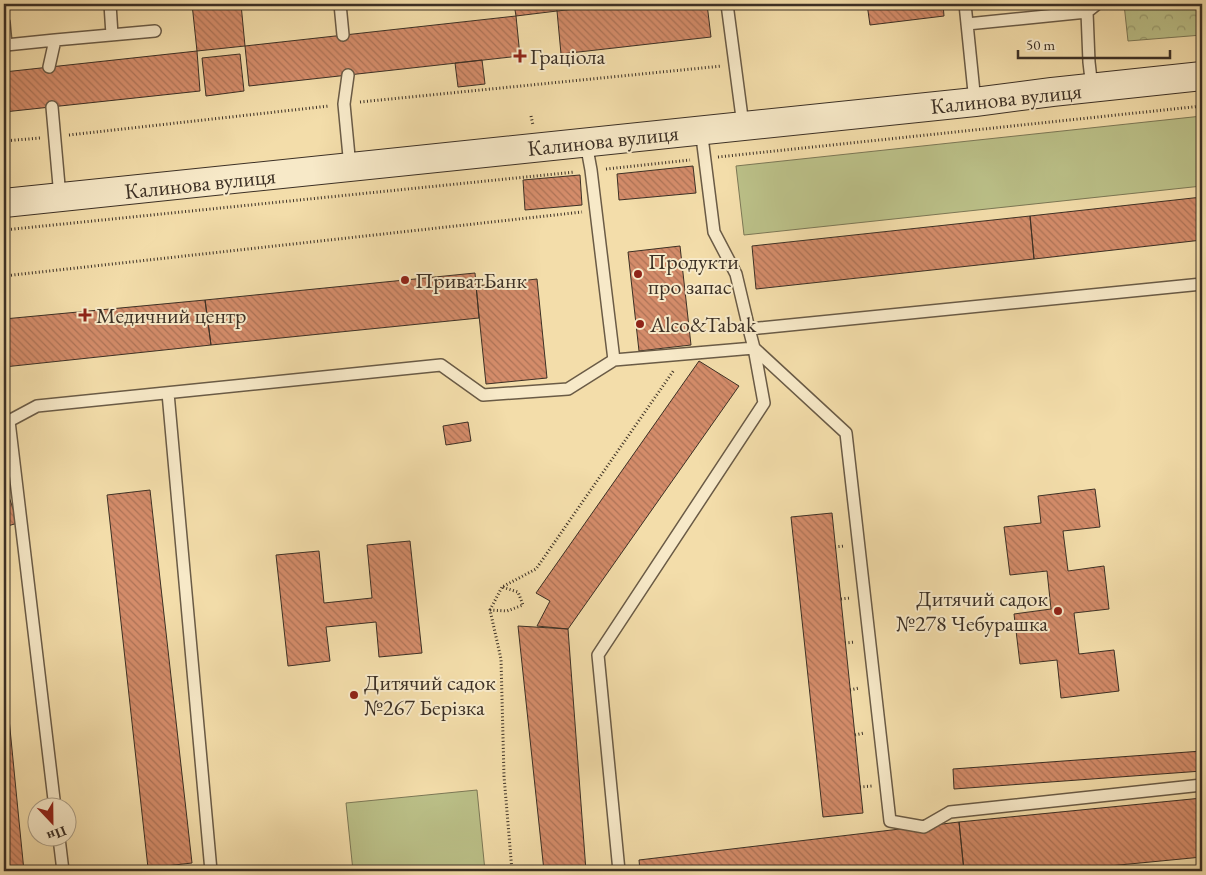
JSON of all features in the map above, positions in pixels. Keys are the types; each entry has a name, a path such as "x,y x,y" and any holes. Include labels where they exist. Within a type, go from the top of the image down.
{"main road":[{"name":"Калинова вулиця","path":"4,203 976,102 1202,76"}],"lane":[{"path":"110,4 112,35"},
{"path":"340,4 344,35"},
{"path":"728,4 743,125"},
{"path":"965,4 976,102"},
{"path":"967,24 1087,12 1097,4"},
{"path":"1087,12 1092,88"},
{"path":"4,23 6,45 155,31"},
{"path":"49,68 55,40"},
{"path":"348,75 344,104 350,167"},
{"path":"52,107 60,197"},
{"path":"619,871 598,655 764,403 754,348 736,274 714,232 701,130"},
{"path":"586,143 591,170 614,360"},
{"path":"749,329 1202,284"},
{"path":"54,798 6,423 37,406 442,365 483,395 568,389 614,360 754,348 846,433 890,821 924,826 950,812 1202,785"},
{"path":"168,393 211,871"},
{"path":"60,848 63,871"}],"path":[{"path":"4,141 55,137 344,104 736,65"},
{"path":"4,230 1202,106"},
{"path":"4,276 595,211"},
{"path":"512,871 504,776 501,659 490,610 502,586 536,569 685,355"},
{"path":"490,610 507,611 523,605 518,592 502,586"}],"green space":[{"path":"1124,4 1202,4 1202,35 1128,41"},
{"path":"1202,116 1202,186 744,235 736,166"},
{"path":"477,790 485,871 353,871 346,803"}],"building":[{"path":"192,4 241,4 245,46 197,51"},
{"path":"514,4 556,4 557,11 516,16"},
{"path":"624,4 707,4 711,37 561,54 557,11"},
{"path":"867,4 943,4 944,16 870,25"},
{"path":"516,16 520,56 249,86 245,46"},
{"path":"197,51 200,91 4,112 4,72"},
{"path":"240,54 244,91 206,96 202,58"},
{"path":"482,60 485,84 458,87 455,63"},
{"path":"693,166 696,193 619,200 617,174"},
{"path":"580,175 582,205 525,210 523,180"},
{"path":"1202,197 1202,240 1034,259 1030,216"},
{"path":"1030,216 1034,259 756,289 752,246"},
{"path":"680,246 691,345 639,351 628,252"},
{"path":"475,273 479,318 211,345 205,300"},
{"path":"537,279 547,378 486,384 476,286"},
{"path":"205,300 211,345 4,367 4,319"},
{"path":"699,361 739,386 568,629 537,626 550,601 536,593"},
{"path":"468,422 471,441 446,445 443,426"},
{"path":"1095,489 1100,527 1063,531 1068,571 1104,566 1109,609 1074,613 1079,654 1114,650 1119,691 1061,698 1057,660 1020,664 1014,614 1051,609 1047,571 1010,575 1004,527 1041,523 1038,496"},
{"path":"150,490 192,863 148,868 107,495"},
{"path":"8,494 18,523 4,527 4,496"},
{"path":"832,513 863,813 823,817 791,517"},
{"path":"410,541 422,653 379,657 376,622 326,627 330,661 288,666 276,555 319,551 324,603 372,598 367,545"},
{"path":"518,626 568,629 586,871 544,871"},
{"path":"4,667 19,821 24,871 4,871"},
{"path":"1202,751 1202,771 954,789 953,769"},
{"path":"1202,798 1202,857 1057,871 964,871 959,822"},
{"path":"959,822 964,871 640,871 639,860"}],"place":[{"name":"Граціола","path":"520,56"},
{"name":"Продукти про запас","path":"638,274"},
{"name":"ПриватБанк","path":"405,280"},
{"name":"Медичний центр","path":"85,315"},
{"name":"Alco&Tabak","path":"640,324"},
{"name":"Дитячий садок №278 Чебурашка","path":"1058,611"},
{"name":"Дитячий садок №267 Берізка","path":"354,695"}]}
